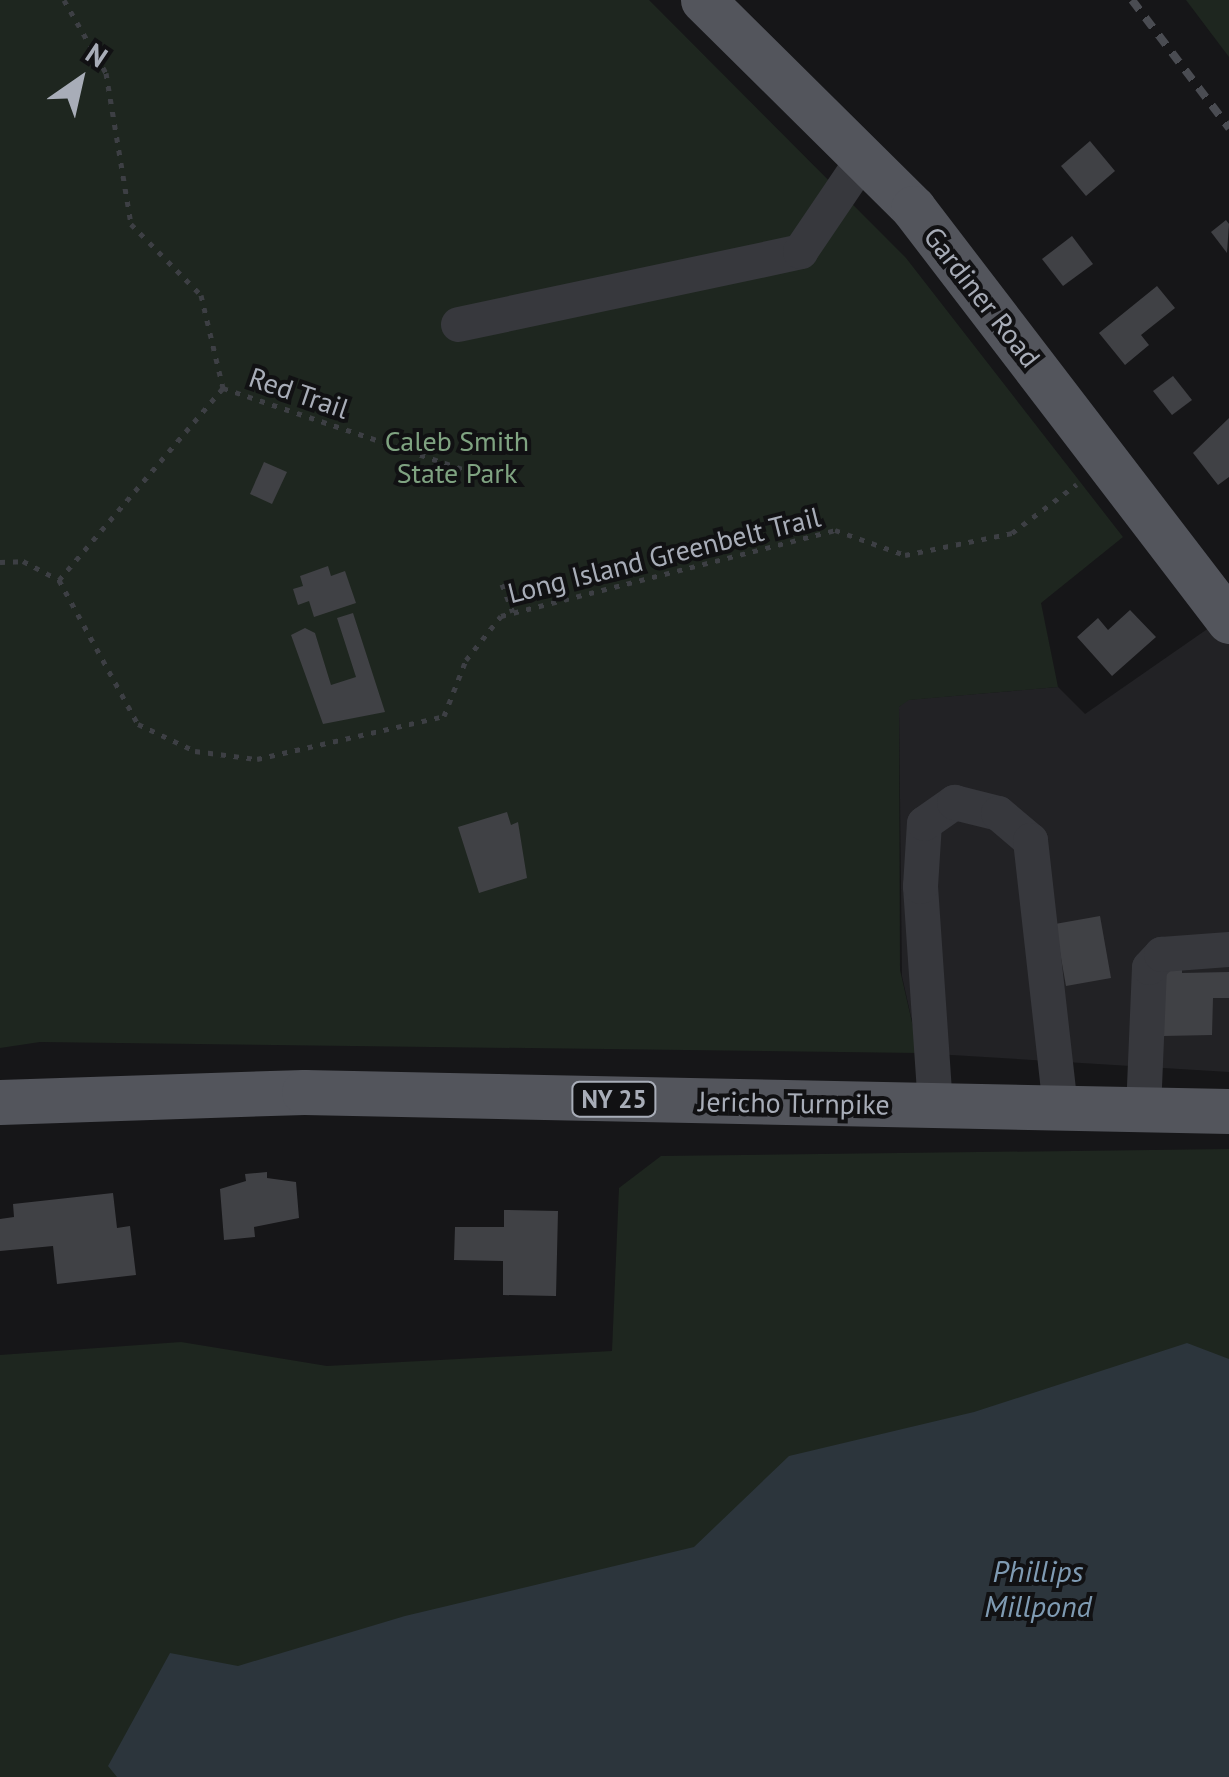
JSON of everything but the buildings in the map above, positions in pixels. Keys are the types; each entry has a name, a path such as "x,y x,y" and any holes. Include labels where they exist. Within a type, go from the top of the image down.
{"main road":[{"name":"Gardiner Road","path":"703,0 913,208 1229,621"},
{"name":"Jericho Turnpike","path":"0,1102 304,1092 1229,1111"}],"lane":[{"path":"458,324 800,251 863,158"},
{"path":"935,1106 924,823 954,802 998,813 1030,840 1060,1108"},
{"path":"1143,1110 1150,967 1160,954 1229,949"}],"path":[{"name":"Red Trail","path":"64,0 106,73 131,224 201,295 222,388"},
{"name":"Red Trail","path":"222,388 477,474"},
{"name":"Red Trail","path":"59,580 222,388"},
{"name":"Long Island Greenbelt Trail","path":"59,580 138,724 194,750 257,759 444,716 466,660 501,616 835,530 905,554 1012,533 1108,460"},
{"path":"0,562 23,561 59,580"},
{"path":"502,584 513,612"}],"shaded area":[{"path":"1216,623 1229,641 1229,1072 919,1053 902,976 899,707 905,700 1058,687 1085,714"}],"green space":[{"name":"Caleb Smith State Park","path":"0,0 649,0 906,258 1123,537 1041,603 1058,687 909,700 899,707 900,970 919,1053 40,1042 0,1048"},
{"path":"1186,0 1229,0 1229,57"},
{"path":"1229,1149 1229,1777 0,1777 0,1355 181,1342 327,1366 612,1351 619,1188 661,1156"}],"water":[{"name":"Phillips Millpond","path":"1187,1343 1229,1359 1229,1777 117,1777 108,1766 170,1653 238,1666 405,1616 694,1547 789,1456 974,1412"}],"railway":[{"path":"1132,0 1229,128"}]}
